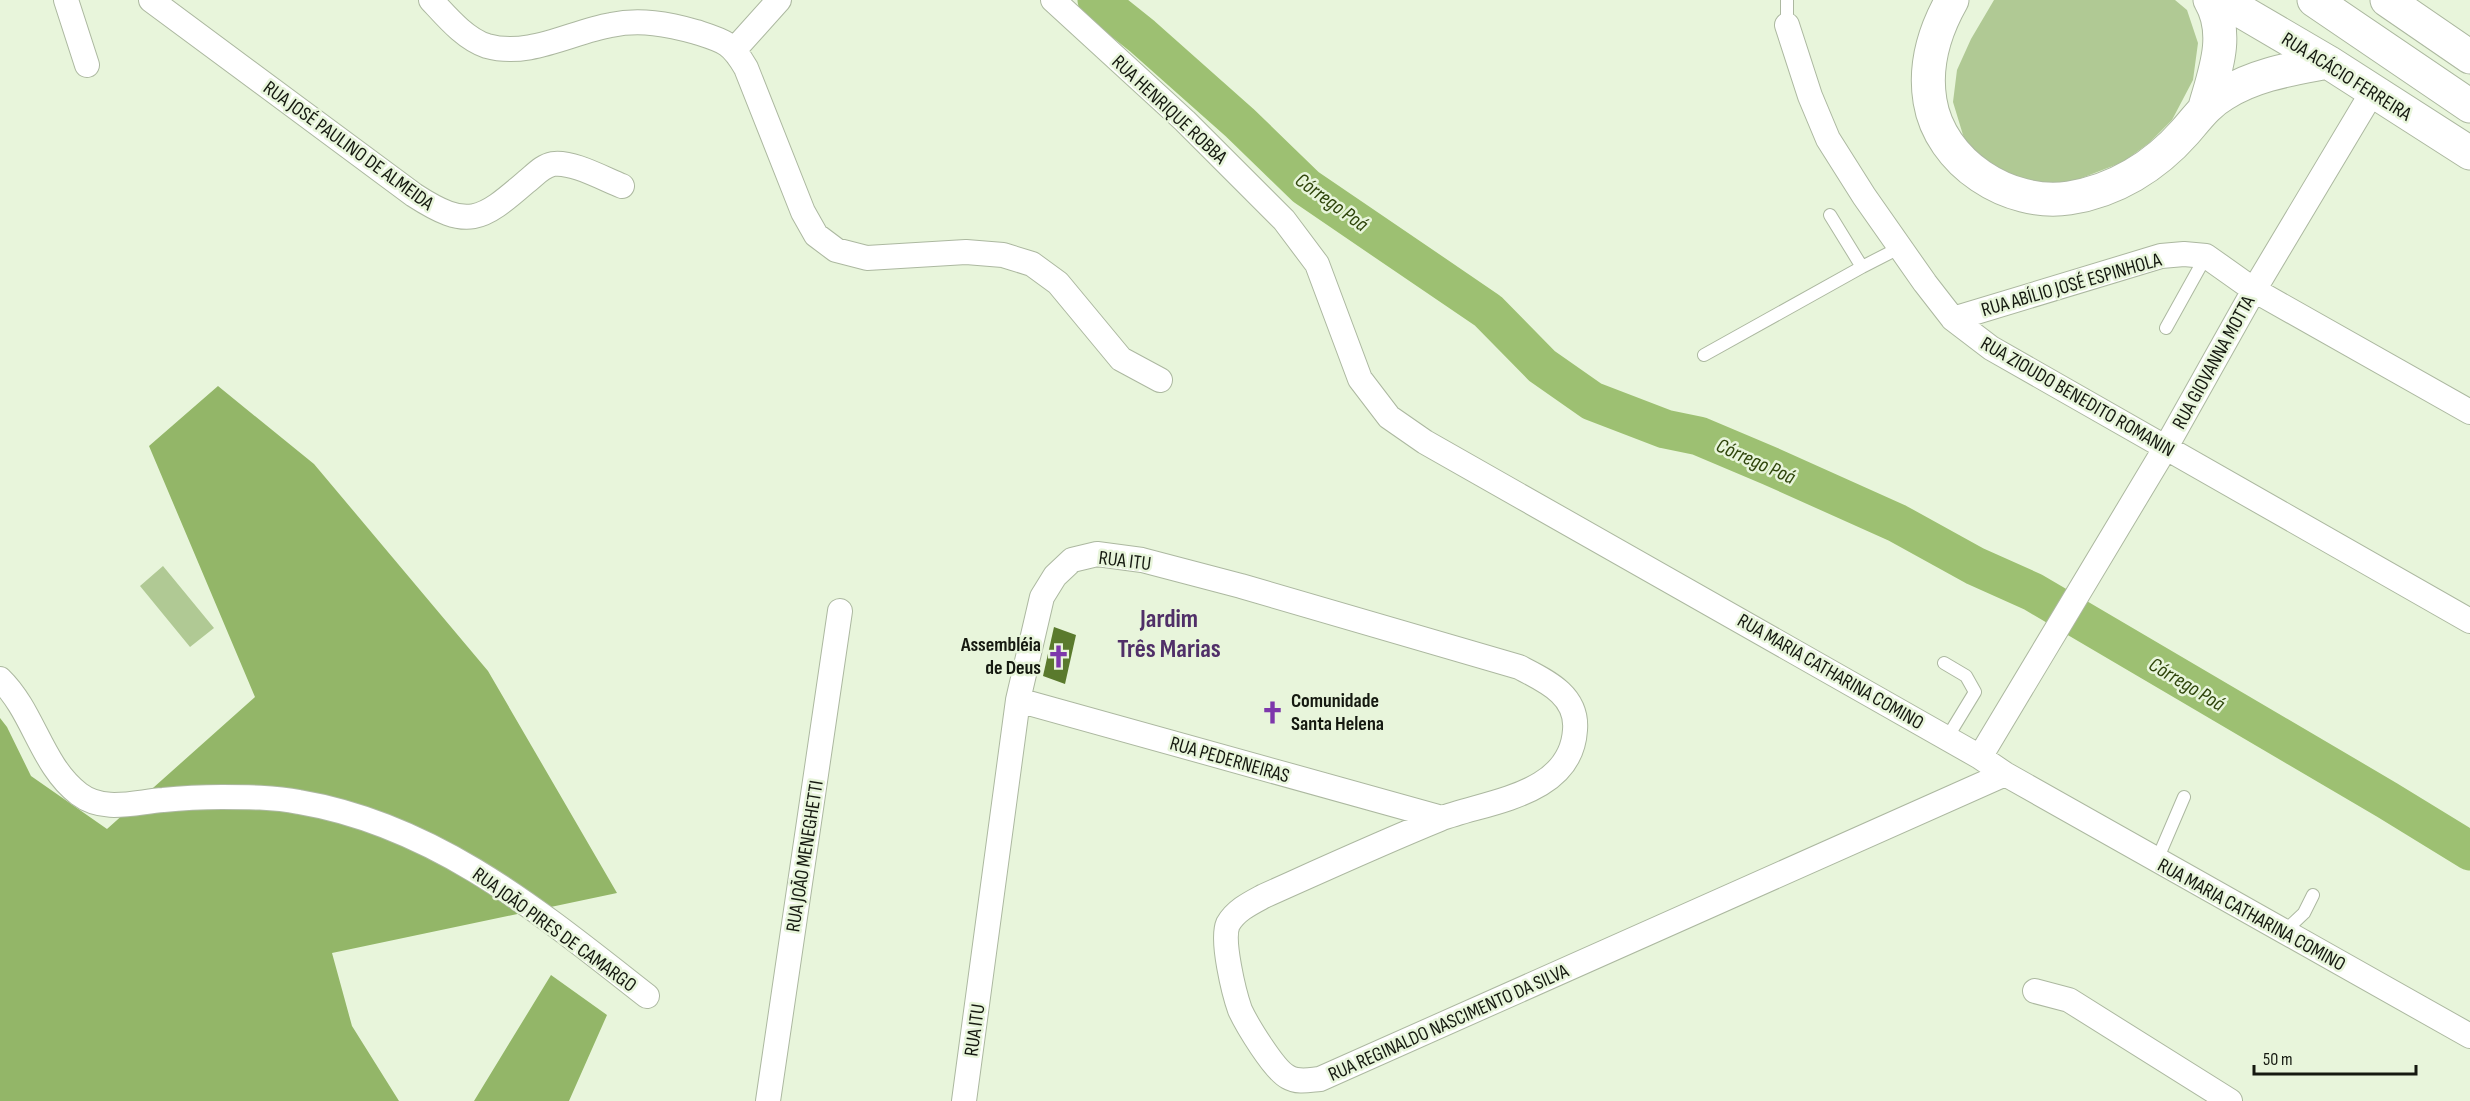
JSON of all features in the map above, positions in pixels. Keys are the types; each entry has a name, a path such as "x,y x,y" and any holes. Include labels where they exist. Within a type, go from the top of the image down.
{"main road":[{"path":"1952,0 1939,25 1929,63 1929,100 1943,136 1954,152 1982,177 1998,187 2033,199 2070,198 2111,186 2137,175 2185,133 2205,107 2224,94 2266,75 2328,62"},
{"path":"2205,107 2219,57 2221,33 2216,10 2210,0"},
{"name":"RUA ACÁCIO FERREIRA","path":"2222,0 2328,62 2470,153"},
{"path":"2314,0 2470,106"},
{"path":"2387,0 2470,57"},
{"path":"2219,57 2243,36 2265,26"}],"street":[{"path":"66,0 87,65"},
{"name":"RUA JOSÉ PAULINO DE ALMEIDA","path":"151,0 440,212 460,217 479,216 496,208 544,166 555,164 567,164 622,186"},
{"path":"431,0 461,30 485,46 512,50 552,42 611,24 643,21 673,25 721,41 735,49 746,68 803,212 816,235 836,250 867,258 966,252 1003,255 1032,264 1058,283 1121,359 1160,381"},
{"path":"735,49 779,0"},
{"name":"RUA HENRIQUE ROBBA","path":"1053,0 1185,121 1284,219"},
{"name":"RUA ZIOUDO BENEDITO ROMANIN","path":"1787,25 1810,96 1828,139 1864,196 1953,319 1991,348 2470,621"},
{"name":"RUA GIOVANNA MOTTA","path":"1980,757 2166,447 2254,290 2373,90"},
{"name":"RUA MARIA CATHARINA COMINO","path":"1284,219 1317,264 1360,379 1389,417 1425,442 1947,738 2005,774 2470,1036"},
{"name":"RUA ABÍLIO JOSÉ ESPINHOLA","path":"1953,319 2161,256 2184,254 2206,256"},
{"path":"2206,256 2254,290 2470,412"},
{"name":"RUA ITU","path":"964,1101 1018,700 1042,597 1055,576 1072,560 1097,554 1142,560 1241,586 1519,667 1553,684 1569,701 1576,724 1574,747 1562,766"},
{"name":"RUA JOÃO MENEGHETTI","path":"768,1101 840,611"},
{"name":"RUA JOÃO PIRES DE CAMARGO","path":"0,680 10,688 27,714 45,751 62,776 80,795 100,804 126,806 161,800 223,797 298,801 359,816 418,838 461,861 513,894 647,996"},
{"name":"RUA PEDERNEIRAS","path":"1018,700 1442,818"},
{"name":"RUA REGINALDO NASCIMENTO DA SILVA","path":"1562,766 1535,788 1508,800 1442,818 1264,896 1240,909 1228,925 1225,946 1240,1010 1273,1065 1287,1077 1301,1081 1320,1079 2005,774"},
{"path":"2035,991 2070,1000 2230,1101"}],"lane":[{"path":"1787,0 1787,25"},
{"path":"1830,215 1862,267"},
{"path":"1704,356 1901,247"},
{"path":"2166,328 2206,256"},
{"path":"1944,663 1966,676 1975,692 1947,738"},
{"path":"2157,860 2184,797"},
{"path":"2284,932 2304,913 2313,896"}],"green space":[{"path":"1994,0 2175,0 2187,10 2198,43 2193,80 2172,120 2149,143 2123,162 2061,186 2014,184 1978,163 1963,135 1953,102 1957,70 1971,39"},
{"path":"218,386 314,464 488,671 617,893 332,953 352,1026 399,1101 0,1101 0,718 7,727 31,776 107,829 255,697 149,446"},
{"path":"163,566 214,628 190,647 140,586"},
{"path":"551,975 607,1015 569,1101 474,1101"}],"building":[{"name":"Assembléia de Deus","path":"1054,627 1076,635 1065,684 1043,676"}],"waterway":[{"name":"Córrego Poá","path":"1097,0 1142,36 1240,123 1306,187 1488,311 1542,366 1592,401 1665,429 1699,436 1770,466 1897,523 1975,566 2033,592 2470,851"}],"place":[{"name":"Assembléia de Deus","path":"1059,656"},
{"name":"Comunidade Santa Helena","path":"1273,712"}],"district":[{"name":"Jardim Três Marias","path":"1169,633"}]}
